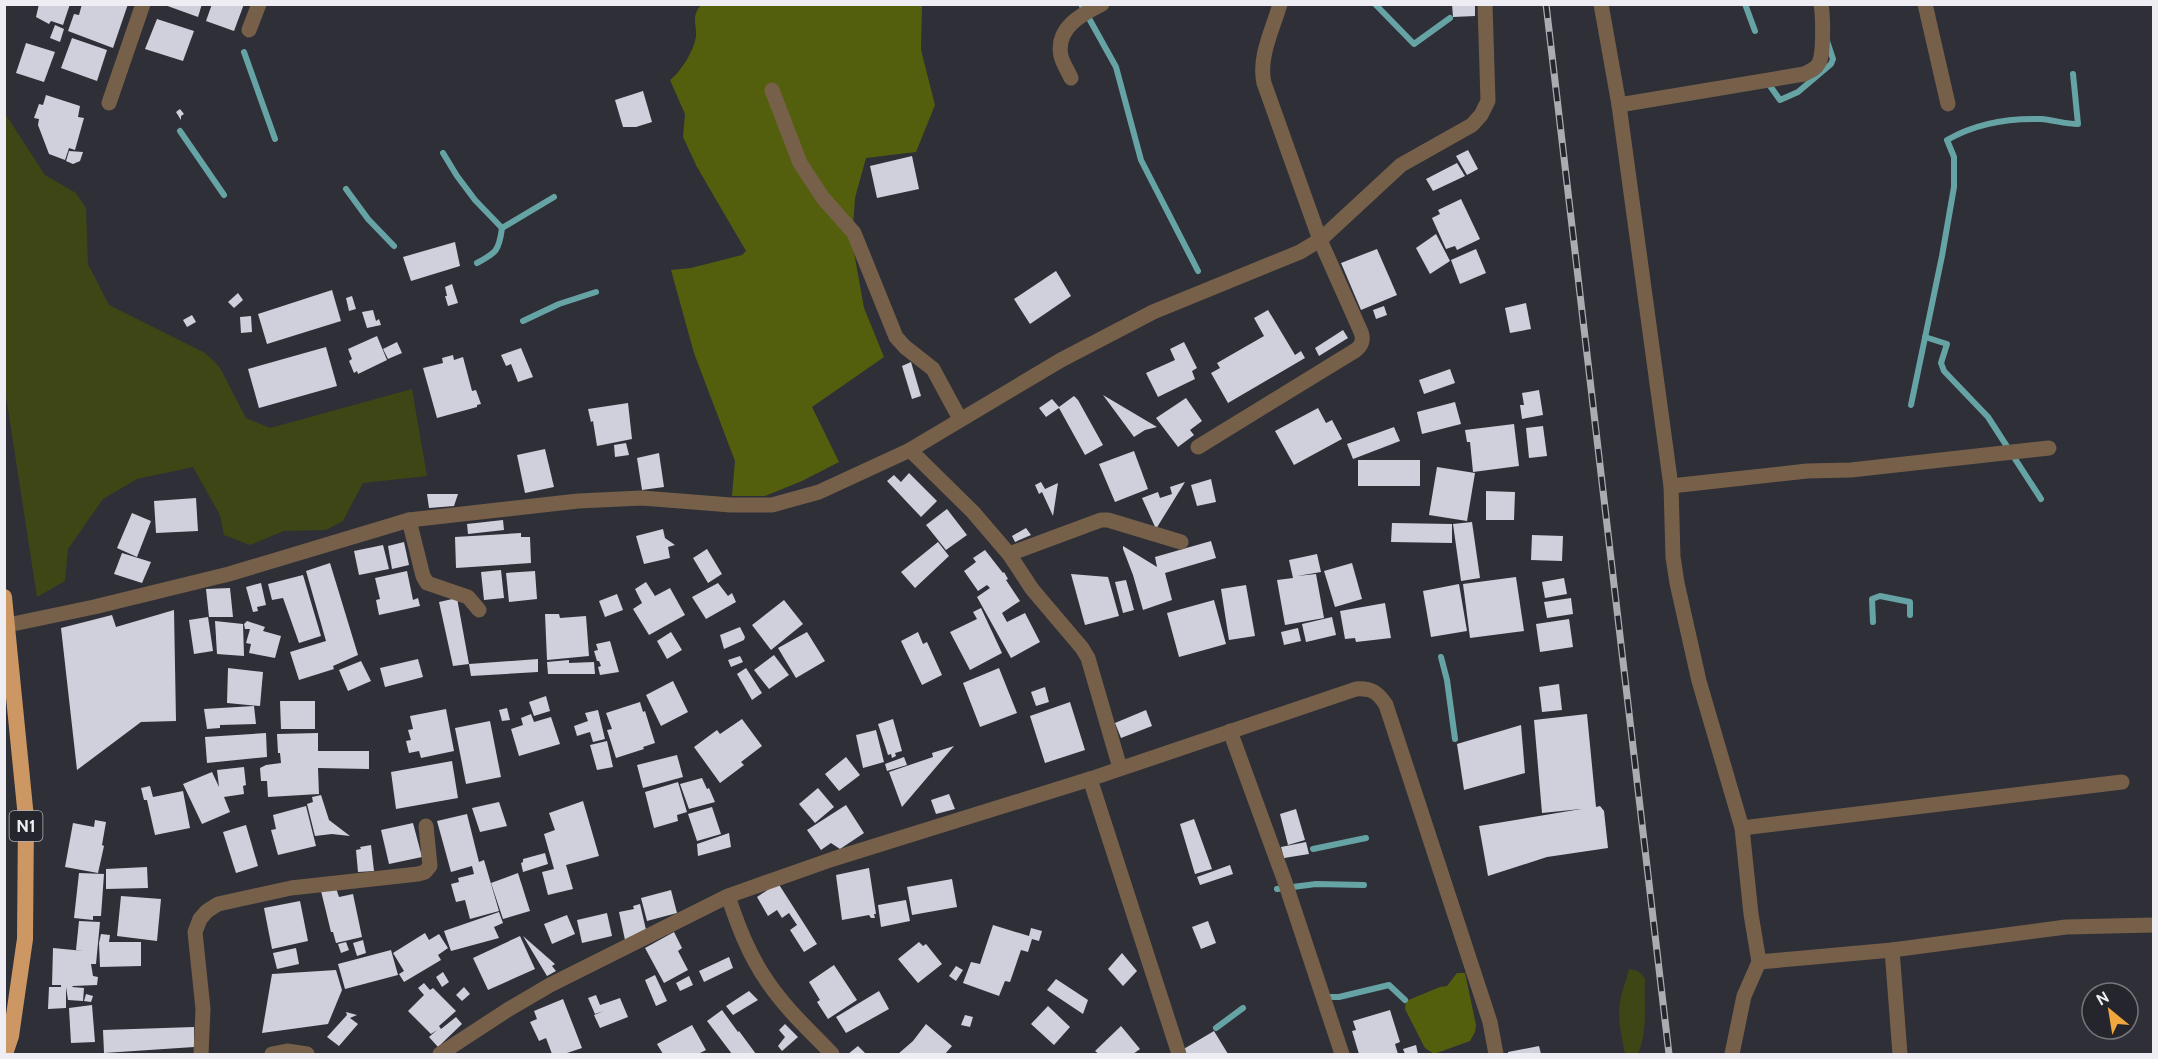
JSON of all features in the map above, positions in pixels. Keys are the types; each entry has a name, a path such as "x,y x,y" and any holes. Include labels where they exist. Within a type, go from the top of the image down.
{"highway":[{"name":"N1","path":"4,597 26,818 25,939 11,1036 5,1054"}],"street":[{"path":"109,104 143,4"},
{"path":"249,30 259,4"},
{"path":"1071,78 1061,56 1061,45 1069,25 1078,16 1102,4"},
{"path":"1198,447 1361,346 1361,332 1320,240 1262,72 1280,4"},
{"path":"8,625 229,574 409,520 578,501 642,498 731,505 772,505 819,492 910,450 1061,360 1153,312 1300,252 1320,240 1401,165 1472,125 1481,115 1488,101 1485,4"},
{"path":"1602,4 1619,105 1671,486 1673,557 1677,584 1700,681 1742,828 1751,914 1759,962 1744,996 1732,1054"},
{"path":"1619,105 1804,74 1814,69 1820,62 1821,4"},
{"path":"1925,4 1948,104"},
{"path":"772,90 800,163 823,198 854,233 897,337 905,347 933,369 960,419"},
{"path":"1671,486 1807,471 1851,470 2049,448"},
{"path":"910,450 973,512 1009,554 1032,589 1082,648 1088,658 1120,768"},
{"path":"409,520 423,576 427,583 468,597 479,610"},
{"path":"1009,554 1101,520 1108,520 1181,542"},
{"path":"440,1054 550,985 728,896 833,859 1090,779 1356,689 1367,688 1381,696 1386,705 1490,1022 1496,1054"},
{"path":"1230,731 1285,882 1342,1054"},
{"path":"1090,779 1179,1054"},
{"path":"1742,828 2122,782"},
{"path":"201,1054 203,1009 195,932 200,919 207,911 218,904 291,888 425,872 430,866 426,826"},
{"path":"728,896 742,936 766,981 788,1009 832,1054"},
{"path":"1759,962 1892,950 2066,927 2154,925"},
{"path":"1892,950 1900,1054"},
{"path":"272,1054 288,1051 307,1054"}],"green space":[{"path":"701,5 922,5 921,50 935,105 916,152 866,158 855,198 852,241 864,308 884,357 812,407 839,462 802,481 765,496 732,496 735,461 694,353 671,270 691,268 742,255 746,251 697,167 683,137 685,114 670,80 684,65 692,51 696,37 696,14"},
{"path":"4,112 45,175 76,193 86,208 88,264 109,305 205,353 219,366 246,418 270,428 412,389 427,476 363,483 343,521 326,530 284,531 250,545 224,535 220,515 193,467 137,479 103,499 68,549 65,581 37,597 5,390"},
{"path":"1629,969 1638,971 1645,978 1644,1026 1638,1054 1625,1054 1620,1026 1620,1004"},
{"path":"1457,973 1465,973 1476,1025 1475,1032 1470,1041 1434,1054 1425,1048 1405,1009 1406,1001 1447,986"}],"building":[{"path":"39,4 70,4 63,25 51,21 49,24 36,17"},
{"path":"82,4 128,4 113,48 68,31 74,14 79,15"},
{"path":"162,4 202,4 198,17"},
{"path":"212,4 244,4 234,31 206,21"},
{"path":"1452,4 1475,4 1475,16 1453,17"},
{"path":"157,19 194,31 183,61 145,49"},
{"path":"55,25 64,29 60,42 50,38"},
{"path":"72,38 107,50 97,81 61,68"},
{"path":"26,43 55,52 44,82 16,73"},
{"path":"643,91 652,122 636,127 623,127 615,100"},
{"path":"46,95 80,106 78,117 84,118 75,150 69,148 65,160 49,154 38,125 39,119 34,118 39,104 43,105"},
{"path":"180,109 184,114 181,120 176,112"},
{"path":"1468,150 1478,169 1467,175 1456,156"},
{"path":"69,151 83,152 80,161 73,164 66,161"},
{"path":"912,156 919,189 877,198 870,166"},
{"path":"1457,163 1465,176 1433,191 1426,179"},
{"path":"1461,199 1480,239 1457,250 1455,246 1446,249 1432,218 1440,214 1438,210"},
{"path":"1436,234 1450,261 1430,274 1416,248"},
{"path":"455,242 460,266 411,281 403,257"},
{"path":"1377,249 1397,295 1361,310 1341,263"},
{"path":"1476,249 1486,273 1460,284 1451,260"},
{"path":"1056,271 1071,296 1030,324 1014,299"},
{"path":"452,284 458,303 448,306 445,287"},
{"path":"332,290 341,321 267,344 258,314"},
{"path":"238,293 243,300 234,308 228,302"},
{"path":"352,296 356,309 349,311 346,298"},
{"path":"1526,303 1531,329 1510,333 1505,308"},
{"path":"1384,306 1387,315 1376,319 1373,310"},
{"path":"373,310 376,321 379,319 381,325 367,328 362,312"},
{"path":"1268,310 1295,355 1301,351 1305,358 1228,403 1211,373 1220,368 1217,363 1264,336 1254,318"},
{"path":"192,315 196,322 187,327 183,320"},
{"path":"251,316 252,332 241,333 240,317"},
{"path":"1343,330 1348,338 1319,356 1315,348"},
{"path":"377,336 387,360 358,374 357,371 354,373 349,361 352,359 348,349"},
{"path":"397,342 402,353 388,359 383,349"},
{"path":"1184,342 1197,368 1192,371 1195,379 1158,397 1146,373 1175,360 1170,349"},
{"path":"326,347 337,386 259,408 248,369"},
{"path":"521,348 533,377 518,382 511,364 506,366 501,355"},
{"path":"453,355 454,360 463,357 472,391 476,390 481,404 437,418 423,368 443,363 442,358"},
{"path":"911,362 921,396 912,399 902,366"},
{"path":"1450,369 1455,383 1424,394 1419,380"},
{"path":"1539,390 1543,415 1522,419 1520,405 1524,405 1522,393"},
{"path":"1103,395 1157,427 1145,430 1134,437"},
{"path":"1074,396 1103,445 1085,455 1059,408 1046,417 1039,408 1052,399 1059,407"},
{"path":"1186,398 1202,421 1190,430 1194,435 1178,447 1156,418"},
{"path":"1455,402 1461,424 1422,434 1417,412"},
{"path":"628,403 632,439 597,446 593,421 591,422 588,409"},
{"path":"1318,408 1326,423 1332,420 1342,439 1294,465 1275,431"},
{"path":"1514,424 1519,466 1473,472 1470,442 1467,442 1465,430"},
{"path":"1543,426 1547,456 1529,458 1526,428"},
{"path":"1394,427 1400,441 1353,459 1347,444"},
{"path":"626,443 629,455 615,457 614,445"},
{"path":"545,449 554,487 525,493 517,455"},
{"path":"1134,451 1148,489 1115,502 1099,464"},
{"path":"659,453 664,487 642,490 637,458"},
{"path":"1358,460 1420,460 1420,486 1358,486"},
{"path":"1437,467 1475,473 1467,521 1429,515"},
{"path":"909,473 937,501 921,517 887,481 894,475 901,482"},
{"path":"1211,479 1216,502 1197,506 1191,485"},
{"path":"1041,482 1045,489 1058,483 1053,516 1042,492 1039,494 1035,485"},
{"path":"1185,482 1156,529 1142,498 1158,492 1160,498 1172,494 1170,487"},
{"path":"1486,491 1515,492 1514,520 1486,520"},
{"path":"427,494 458,494 454,506 429,508"},
{"path":"196,498 198,531 156,533 154,501"},
{"path":"947,509 967,535 946,550 926,525"},
{"path":"132,513 151,521 137,557 117,548"},
{"path":"503,520 504,530 468,534 467,524"},
{"path":"1472,522 1480,578 1461,581 1453,524"},
{"path":"1392,523 1452,524 1452,543 1391,542"},
{"path":"1026,528 1031,535 1015,542 1012,536"},
{"path":"663,529 665,538 675,545 668,547 670,558 644,564 636,536"},
{"path":"521,533 521,537 530,537 531,563 456,568 455,537"},
{"path":"1532,535 1563,536 1562,561 1531,560"},
{"path":"1211,541 1216,558 1165,573 1172,600 1143,610 1123,546 1157,567 1155,557"},
{"path":"404,542 409,565 392,569 388,546"},
{"path":"938,542 949,556 915,588 901,572"},
{"path":"383,545 389,569 359,575 354,551"},
{"path":"707,549 722,574 708,583 693,558"},
{"path":"985,550 1004,572 1008,579 1006,580 1020,601 1002,613 1007,622 1025,613 1040,642 1011,658 977,597 990,588 987,585 978,591 964,571 976,562 973,558"},
{"path":"122,553 151,562 142,583 114,574"},
{"path":"1317,554 1321,572 1297,576 1316,574 1324,618 1285,625 1277,580 1293,578 1289,560"},
{"path":"330,563 358,655 333,666 334,669 299,680 290,652 326,641 306,571"},
{"path":"1352,563 1362,599 1335,607 1324,571"},
{"path":"501,570 504,598 484,600 481,572"},
{"path":"407,571 413,600 418,598 420,606 379,615 376,600 380,599 375,578"},
{"path":"535,571 537,599 509,602 506,573"},
{"path":"1071,574 1108,577 1119,616 1085,625"},
{"path":"303,575 321,636 299,643 283,598 272,600 268,584"},
{"path":"1516,577 1524,631 1470,638 1463,584"},
{"path":"1564,578 1567,594 1545,598 1542,582"},
{"path":"1126,580 1134,610 1123,613 1115,582"},
{"path":"646,582 655,596 670,588 685,615 649,635 633,609 642,603 635,589"},
{"path":"261,583 266,605 257,607 258,611 253,612 246,587"},
{"path":"718,583 728,596 732,593 736,602 706,619 692,597"},
{"path":"1459,584 1467,631 1431,637 1423,591"},
{"path":"1246,585 1255,636 1229,640 1221,589"},
{"path":"230,588 233,617 209,617 206,589"},
{"path":"617,594 623,610 605,617 599,601"},
{"path":"457,598 469,664 453,666 439,602"},
{"path":"1571,598 1573,614 1547,618 1544,602"},
{"path":"784,600 803,624 771,650 752,625"},
{"path":"1214,600 1226,644 1179,657 1167,613"},
{"path":"1385,603 1391,638 1356,642 1355,638 1345,639 1340,611"},
{"path":"981,608 1002,653 970,670 950,632 977,619 973,612"},
{"path":"174,610 176,721 141,722 77,770 61,628 112,615 116,627"},
{"path":"545,614 559,614 560,618 586,616 589,656 547,660"},
{"path":"208,617 213,651 194,654 189,620"},
{"path":"1332,617 1336,635 1306,642 1302,624"},
{"path":"1569,619 1573,647 1540,652 1536,624"},
{"path":"215,621 243,624 244,656 217,654"},
{"path":"247,621 265,627 263,631 281,636 275,658 249,653 251,644 246,643 250,629 245,629 244,624"},
{"path":"740,627 745,637 744,640 724,649 720,635"},
{"path":"1298,628 1301,641 1284,645 1281,632"},
{"path":"671,632 682,650 667,659 657,641"},
{"path":"807,632 825,661 796,678 778,648"},
{"path":"918,632 923,644 927,642 942,675 922,685 901,641"},
{"path":"610,641 619,672 600,675 598,667 601,666 594,651 598,650 596,644"},
{"path":"774,655 789,675 769,689 754,670"},
{"path":"740,656 743,662 731,667 728,660"},
{"path":"418,659 423,677 385,687 380,668"},
{"path":"538,659 538,672 471,676 469,664"},
{"path":"569,660 569,663 594,662 595,674 548,674 547,662"},
{"path":"361,661 371,681 348,691 339,670"},
{"path":"228,668 263,672 260,706 227,703"},
{"path":"746,668 762,693 752,700 737,674"},
{"path":"999,668 1017,713 980,727 963,683"},
{"path":"673,681 688,712 661,726 646,695"},
{"path":"1559,684 1562,710 1542,712 1539,687"},
{"path":"1045,687 1049,702 1036,706 1031,692"},
{"path":"546,696 550,711 534,716 529,702"},
{"path":"280,701 315,701 315,729 281,729"},
{"path":"640,702 655,743 616,758 607,730 612,729 606,713"},
{"path":"1070,702 1085,750 1045,763 1030,716"},
{"path":"254,706 256,724 220,725 220,728 207,729 204,709"},
{"path":"507,708 510,720 502,721 499,710"},
{"path":"446,709 454,751 421,758 419,751 409,753 406,741 411,740 408,730 413,729 410,716"},
{"path":"598,710 605,739 593,742 590,732 577,736 574,726 588,721 585,713"},
{"path":"1146,710 1152,726 1121,738 1115,723"},
{"path":"531,714 534,722 551,717 560,744 519,756 511,729 523,725 521,718"},
{"path":"1587,714 1596,807 1600,806 1604,811 1608,848 1547,857 1488,876 1479,826 1581,809 1542,813 1534,720"},
{"path":"742,719 762,746 741,762 744,765 720,783 694,747 717,730 720,734"},
{"path":"893,719 902,751 895,753 896,756 892,758 891,754 888,755 878,724"},
{"path":"490,721 501,777 466,784 455,728"},
{"path":"1521,725 1525,773 1464,790 1457,744"},
{"path":"876,730 884,762 863,768 856,735"},
{"path":"266,733 267,757 207,763 205,737"},
{"path":"318,733 318,751 369,751 369,769 318,768 319,794 268,797 267,781 261,781 260,768 281,763 277,734"},
{"path":"607,741 613,767 597,770 590,745"},
{"path":"954,746 902,807 889,772 933,757 932,753"},
{"path":"677,755 683,777 643,788 637,765"},
{"path":"846,757 860,775 839,791 825,774"},
{"path":"904,757 907,765 887,771 885,764"},
{"path":"452,761 458,798 396,809 391,772"},
{"path":"244,767 246,785 243,786 244,794 224,797 230,812 202,824 183,784 212,772 219,787 217,770"},
{"path":"702,778 715,802 689,809 680,784"},
{"path":"678,782 687,812 677,815 678,821 654,828 645,792"},
{"path":"150,786 153,797 183,791 190,828 155,835 147,800 144,800 141,788"},
{"path":"818,788 834,807 815,823 799,804"},
{"path":"949,794 955,809 936,814 931,800"},
{"path":"321,795 329,820 350,836 332,834 315,836 307,804 313,802 312,797"},
{"path":"583,801 599,856 566,865 573,889 548,895 542,872 554,869 544,834 555,830 549,813"},
{"path":"499,802 507,826 480,832 472,808"},
{"path":"846,805 864,833 840,849 831,843 821,850 807,830"},
{"path":"306,806 316,846 278,855 271,830 276,829 273,815"},
{"path":"712,807 721,834 697,841 688,814"},
{"path":"1296,809 1305,840 1288,845 1280,814"},
{"path":"467,814 479,862 484,860 499,911 470,919 465,900 456,902 451,884 459,882 458,878 474,874 472,866 451,872 437,821"},
{"path":"1194,819 1212,869 1195,874 1180,824"},
{"path":"95,820 106,822 98,873 65,867 73,823 94,827"},
{"path":"413,823 422,857 389,864 381,830"},
{"path":"246,825 258,866 236,873 223,832"},
{"path":"729,833 731,847 698,856 697,844"},
{"path":"1306,842 1309,854 1284,858 1281,847"},
{"path":"371,845 374,871 358,872 356,850"},
{"path":"545,853 548,864 523,872 521,863 523,859"},
{"path":"1230,865 1233,874 1200,885 1197,877"},
{"path":"147,867 148,888 106,889 106,869"},
{"path":"869,868 875,918 869,915 842,920 836,875"},
{"path":"79,873 104,874 101,916 93,916 93,920 74,918"},
{"path":"518,873 530,911 503,919 491,883"},
{"path":"952,879 957,907 912,915 907,887"},
{"path":"778,883 817,944 804,952 790,930 797,925 789,913 782,918 777,910 768,916 757,897"},
{"path":"336,888 339,897 353,894 362,937 336,943 321,891"},
{"path":"671,890 677,913 647,921 641,898"},
{"path":"121,896 161,899 157,941 117,936"},
{"path":"906,900 910,921 881,927 878,905"},
{"path":"300,901 308,941 272,949 264,908"},
{"path":"640,904 647,934 625,940 619,912 634,909 633,906"},
{"path":"499,912 503,923 494,927 499,938 451,951 444,931"},
{"path":"607,913 612,936 582,943 577,920"},
{"path":"567,915 575,934 552,944 544,924"},
{"path":"79,921 100,922 96,964 91,964 93,976 98,977 97,985 72,987 84,988 83,1001 68,1000 66,987 66,1008 48,1009 49,987 61,987 61,985 52,985 53,948 84,951 76,950"},
{"path":"1208,921 1216,943 1201,949 1192,927"},
{"path":"993,925 1029,936 1031,928 1042,931 1039,941 1032,939 1028,952 1021,950 1010,982 1005,981 999,996 963,983 971,962 980,964"},
{"path":"674,932 682,948 678,951 688,970 664,983 645,948"},
{"path":"425,933 429,940 439,934 448,948 438,955 441,960 404,982 399,974 404,971 393,953"},
{"path":"101,934 110,935 109,942 141,942 141,966 100,967"},
{"path":"520,936 535,969 488,990 473,958"},
{"path":"523,936 555,964 552,966 556,971 547,976"},
{"path":"363,940 366,953 357,956 353,943"},
{"path":"346,942 349,950 341,953 338,944"},
{"path":"919,942 923,946 926,944 942,964 918,983 898,959"},
{"path":"296,948 299,964 277,969 273,953"},
{"path":"391,950 398,975 345,989 338,964"},
{"path":"1122,953 1137,971 1123,986 1108,969"},
{"path":"729,957 733,968 704,982 699,971"},
{"path":"834,965 857,1000 828,1019 817,1002 820,1000 809,982"},
{"path":"956,966 963,970 956,981 949,976"},
{"path":"336,970 342,990 328,1024 262,1033 272,974"},
{"path":"443,972 449,982 442,987 436,977"},
{"path":"655,975 667,1001 656,1006 645,980"},
{"path":"689,976 693,985 680,991 676,983"},
{"path":"1056,979 1088,1000 1083,1014 1047,990"},
{"path":"424,983 430,990 433,988 456,1011 439,1026 441,1029 456,1017 462,1024 438,1047 429,1037 437,1030 431,1034 408,1011 424,995 418,988"},
{"path":"464,987 470,994 462,1001 456,995"},
{"path":"749,991 758,1000 733,1015 726,1006"},
{"path":"879,991 889,1009 846,1033 836,1017"},
{"path":"86,994 93,996 91,1002 84,1001"},
{"path":"596,995 600,1005 620,998 628,1017 600,1028 594,1015 604,1011 595,1014 588,998"},
{"path":"563,999 582,1048 564,1054 552,1054 546,1038 539,1041 530,1022 537,1019 534,1011"},
{"path":"92,1005 95,1042 71,1043 69,1008"},
{"path":"1048,1006 1070,1027 1054,1045 1031,1024"},
{"path":"722,1010 756,1054 732,1054 707,1021"},
{"path":"1390,1010 1400,1042 1395,1044 1398,1054 1359,1054 1352,1031 1356,1030 1353,1021"},
{"path":"346,1012 357,1015 350,1018 358,1024 339,1046 327,1037 347,1015"},
{"path":"965,1015 973,1017 970,1027 961,1025"},
{"path":"785,1024 798,1037 782,1051 778,1046 785,1037 779,1030"},
{"path":"926,1024 952,1046 945,1054 898,1054 913,1041"},
{"path":"692,1025 706,1050 698,1054 663,1054 657,1044"},
{"path":"1121,1026 1140,1049 1133,1054 1099,1054 1095,1051"},
{"path":"194,1027 194,1047 104,1053 103,1030"},
{"path":"1214,1031 1228,1054 1185,1054 1182,1050"},
{"path":"1416,1045 1418,1054 1405,1054 1403,1049"},
{"path":"858,1046 866,1054 848,1054"},
{"path":"1539,1046 1541,1054 1508,1054 1508,1052"}],"waterway":[{"path":"1081,4 1116,67 1141,160 1198,271"},
{"path":"1375,4 1414,44 1450,18"},
{"path":"1745,4 1755,31"},
{"path":"1768,83 1780,100 1798,92 1831,64 1833,59 1827,41"},
{"path":"244,52 275,139"},
{"path":"1911,405 1954,187 1954,157 1947,140 1969,129 2016,119 2041,119 2078,124 2073,74"},
{"path":"180,131 224,195"},
{"path":"443,153 475,200 502,228 496,250 477,263"},
{"path":"346,189 368,219 394,246"},
{"path":"502,228 554,197"},
{"path":"523,321 559,304 596,292"},
{"path":"1925,337 1947,344 1941,363 1944,371 1988,417 2041,499"},
{"path":"1873,622 1872,599 1880,596 1910,602 1910,615"},
{"path":"1441,657 1447,680 1455,739"},
{"path":"1313,849 1366,838"},
{"path":"1277,889 1316,884 1364,885"},
{"path":"1324,997 1339,997 1389,985 1405,1000"},
{"path":"1216,1028 1243,1008"}],"railway":[{"path":"1546,4 1669,1054"}]}
